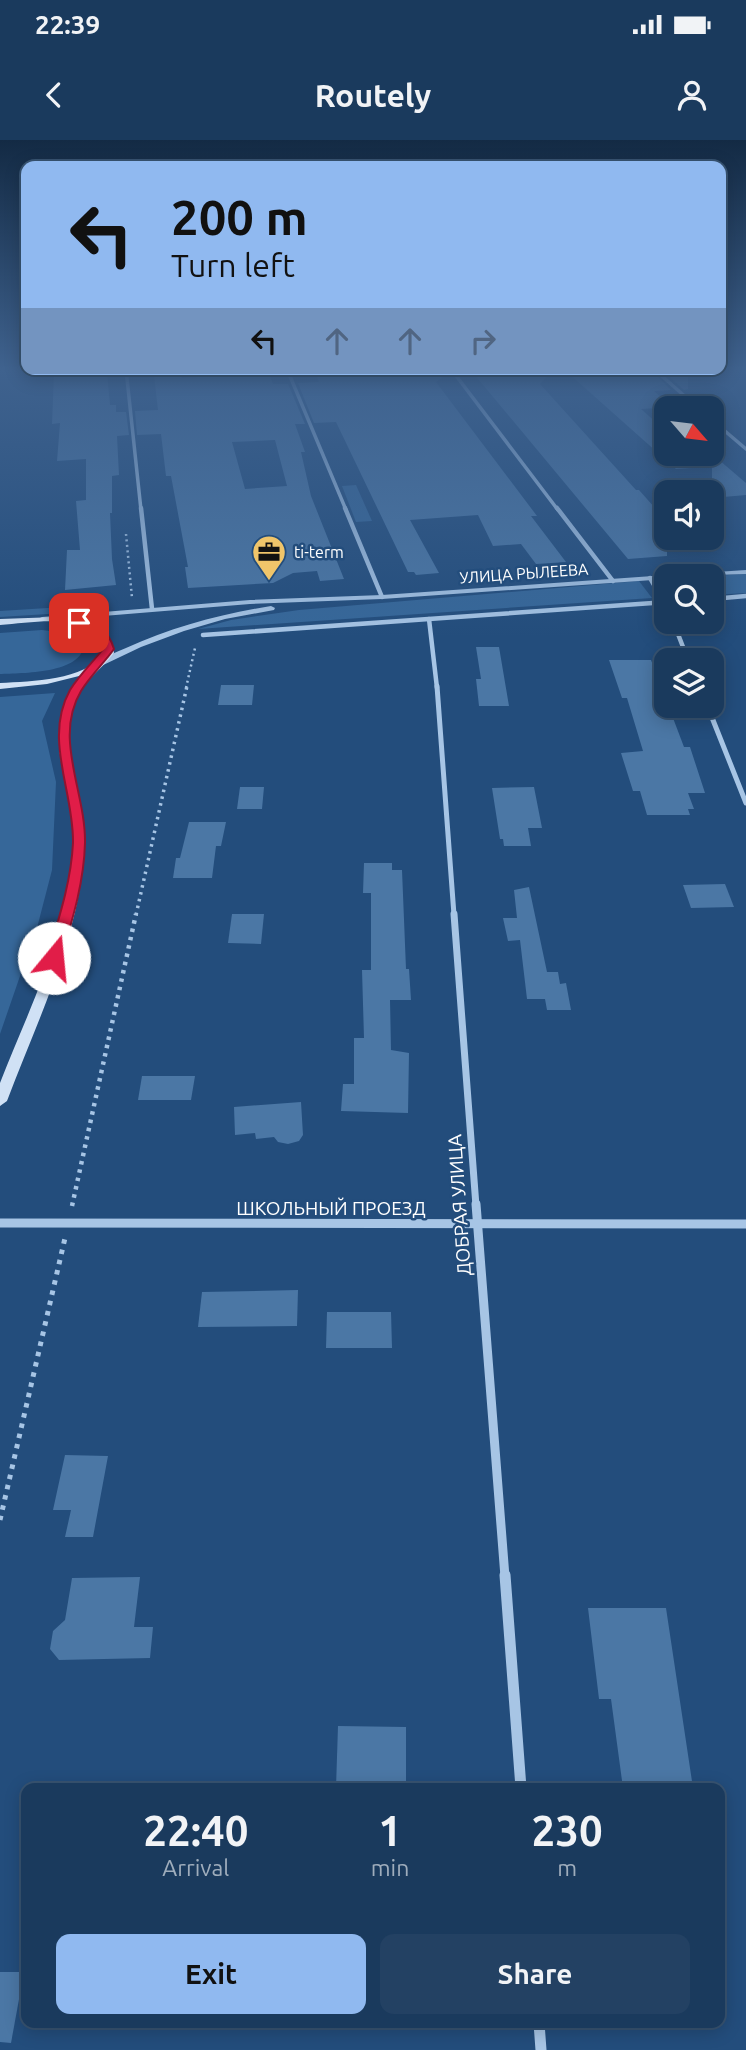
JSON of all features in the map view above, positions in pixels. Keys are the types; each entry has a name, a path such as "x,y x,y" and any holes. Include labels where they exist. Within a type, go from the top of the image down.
{"main road":[{"path":"0,622 69,621 100,631 108,639 109,649 76,690 64,722 64,744 74,794 79,842 72,898 54,958 0,1101"},
{"path":"0,686 54,681 75,676 96,665"}],"street":[{"path":"135,458 152,609"},
{"path":"324,458 382,597"},
{"path":"519,458 613,581"},
{"path":"724,573 746,572"},
{"path":"650,578 654,584"},
{"name":"УЛИЦА РЫЛЕЕВА","path":"36,620 152,609 382,597 654,578"},
{"path":"724,598 746,596"},
{"name":"УЛИЦА РЫЛЕЕВА","path":"243,612 382,597"},
{"path":"203,635 654,603"},
{"path":"96,665 165,632 243,612"},
{"name":"ДОБРАЯ УЛИЦА","path":"429,619 435,653 480,1224 521,1783"},
{"path":"712,718 746,803"},
{"name":"ШКОЛЬНЫЙ ПРОЕЗД","path":"0,1223 746,1224"},
{"path":"539,2028 541,2050"}],"path":[{"path":"0,1520 194,648 207,647"}],"shaded area":[{"path":"356,485 372,521 356,522 342,486"},
{"path":"746,574 746,593 724,594 724,575"},
{"path":"639,581 652,598 198,629 231,620 299,610"},
{"path":"95,605 95,611 0,617 0,611"},
{"path":"42,630 72,634 84,644 81,654 73,661 50,670 0,674 0,633"},
{"path":"55,693 42,721 56,782 52,870 38,924 0,1034 0,697"}],"building":[{"path":"57,458 118,458 119,475 112,476 110,513 116,585 65,590 67,550 80,550 76,501 86,500 86,459 57,461"},
{"path":"164,458 236,458 245,489 287,486 280,458 302,458 311,496 344,579 320,581 317,571 293,573 273,583 188,588 185,567 188,567 171,476 166,476"},
{"path":"353,458 493,458 537,516 531,516 566,562 536,564 521,544 493,546 478,515 410,520 439,573 416,575 414,572 408,572"},
{"path":"544,458 607,458 654,507 654,550 667,550 667,556 628,559"},
{"path":"724,464 746,483 746,495 724,497 724,480 712,480 712,466"},
{"path":"673,466 706,466 676,469"},
{"path":"476,647 499,647 509,706 479,706 476,679 481,679"},
{"path":"609,660 651,660 654,668 654,718 673,718 684,747 690,747 705,793 688,793 694,809 688,809 690,815 647,815 640,791 633,791 621,753 643,751 627,698 622,698"},
{"path":"221,685 254,685 252,705 218,705"},
{"path":"240,787 264,787 262,809 237,809"},
{"path":"534,787 542,828 528,828 531,846 504,846 503,839 500,839 492,788"},
{"path":"189,822 226,822 221,846 216,846 212,878 173,878 176,858 180,858"},
{"path":"364,863 392,863 392,870 402,870 406,969 409,969 411,1000 390,1000 391,1050 409,1053 408,1113 341,1111 343,1084 354,1084 354,1038 364,1038 362,970 371,970 371,893 363,893"},
{"path":"725,884 734,907 691,908 683,885"},
{"path":"529,887 547,972 558,972 560,984 566,983 571,1010 547,1010 545,999 527,999 520,940 508,941 503,918 517,918 514,890"},
{"path":"232,914 264,914 261,944 228,943"},
{"path":"142,1076 195,1076 191,1100 138,1100"},
{"path":"301,1102 303,1135 299,1141 288,1144 278,1142 274,1137 256,1139 255,1133 235,1135 234,1107"},
{"path":"298,1290 297,1326 198,1327 202,1292"},
{"path":"327,1312 391,1312 392,1348 326,1348"},
{"path":"65,1455 108,1456 93,1537 65,1537 71,1510 53,1510"},
{"path":"140,1577 134,1627 153,1627 150,1658 59,1660 50,1649 53,1631 65,1620 72,1578"},
{"path":"588,1608 666,1608 692,1783 622,1783 611,1699 599,1699"},
{"path":"338,1726 406,1727 406,1783 336,1783"},
{"path":"0,1972 21,1972 21,1988 11,2043 0,2042"}],"place":[{"name":"ti-term","path":"269,582"}],"route":[{"path":"54,958 72,898 79,842 74,794 63,737 64,722 67,708 76,690 104,658 110,644 105,635 79,623"}]}
